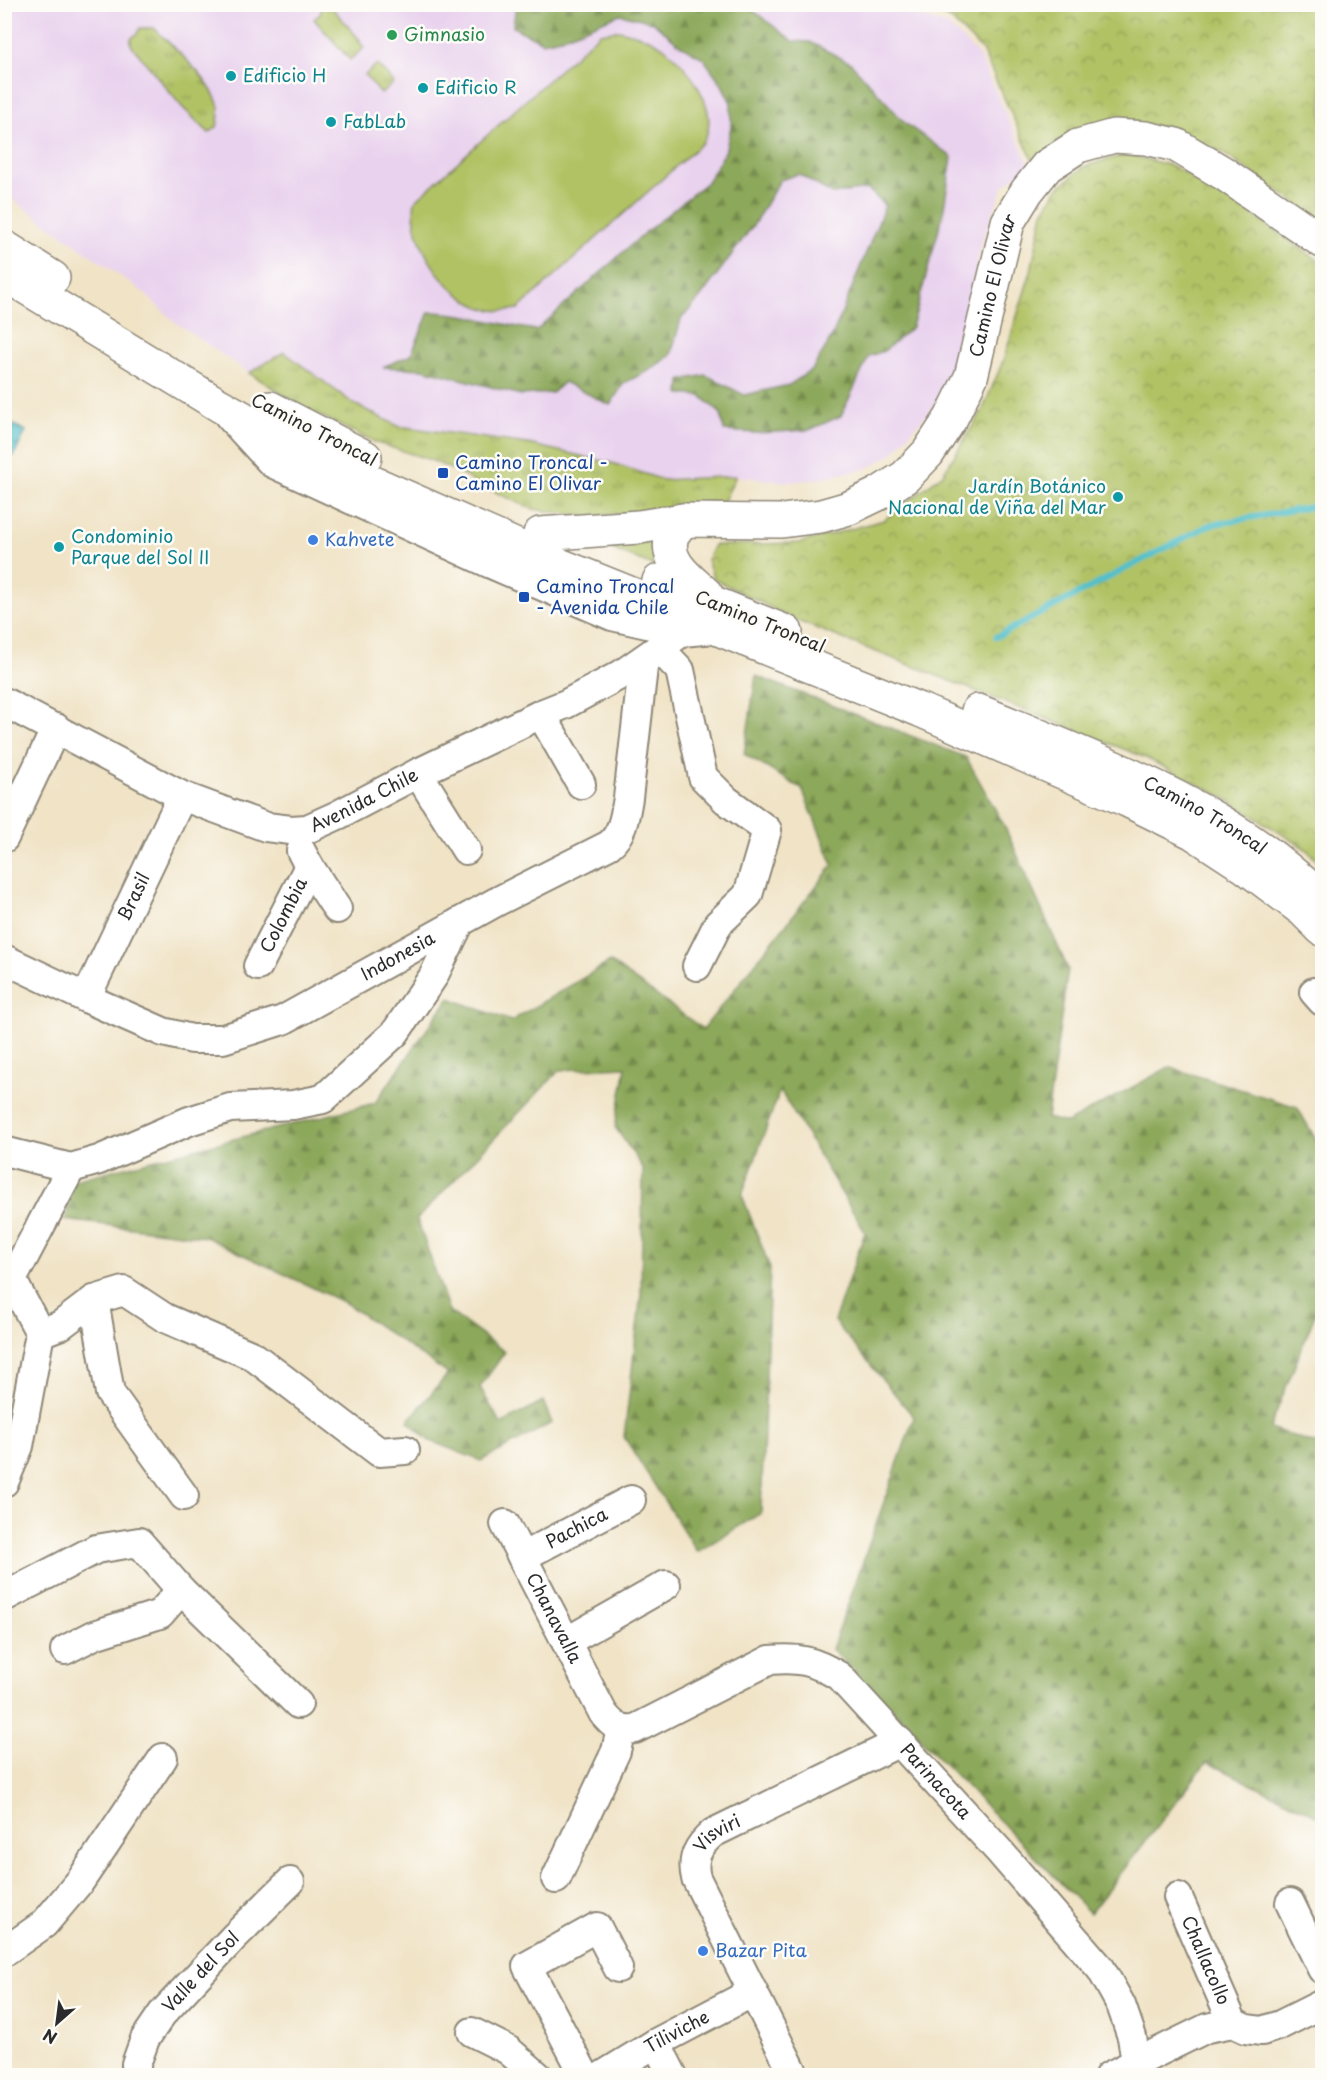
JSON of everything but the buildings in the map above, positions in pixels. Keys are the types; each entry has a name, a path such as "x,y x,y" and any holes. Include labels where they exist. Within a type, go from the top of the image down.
{"main road":[{"name":"Camino El Olivar","path":"540,534 639,527 683,520 782,521 821,516 859,504 904,477 928,453 951,418 971,377 1008,222 1027,191 1047,166 1078,146 1114,136 1146,138 1176,145 1223,173 1323,241"},
{"name":"Camino Troncal","path":"4,247 157,344 270,408 370,459 540,534 920,710 1127,800 1191,832 1247,868 1303,910 1323,929"},
{"name":"Camino Troncal","path":"4,274 219,405 308,454 562,566 716,616 1111,766 1201,812 1252,843 1323,898"},
{"path":"683,520 671,539 671,554 677,566 716,616"}],"street":[{"name":"Camino Troncal","path":"219,405 272,463 511,573 612,616 662,647"},
{"name":"Camino Troncal","path":"612,616 637,645 662,647"},
{"name":"Avenida Chile","path":"4,702 182,796 266,827 307,829 418,773 566,704 716,616"},
{"name":"Indonesia","path":"4,959 163,1032 192,1039 223,1039 283,1020 460,922 616,840 624,821 662,647"},
{"path":"662,647 680,670 703,777 726,800 767,830 748,895 718,924 697,966"},
{"path":"541,714 581,784"},
{"path":"4,838 56,728"},
{"path":"418,773 466,850"},
{"name":"Brasil","path":"86,998 182,796"},
{"path":"291,830 309,866 337,909"},
{"name":"Colombia","path":"258,966 309,866"},
{"path":"7,1158 71,1168 99,1160 189,1121 230,1108 293,1105 323,1099 395,1033 433,977 460,922"},
{"path":"4,1482 19,1446 40,1333 12,1280 71,1168"},
{"path":"40,1333 61,1325 94,1300 124,1291 165,1318 253,1356 379,1452 405,1450"},
{"path":"94,1300 110,1393 184,1496"},
{"name":"Pachica","path":"522,1557 631,1500"},
{"name":"Chanavalla","path":"505,1524 566,1642 612,1721"},
{"path":"4,1598 96,1549 139,1542 180,1590 298,1704"},
{"path":"566,1642 666,1585"},
{"path":"65,1650 94,1635 160,1614 180,1590"},
{"name":"Parinacota","path":"612,1721 635,1729 771,1660 792,1658 823,1666 839,1676 1000,1852 1101,1969 1121,2005 1132,2037 1136,2062"},
{"path":"556,1879 616,1750 612,1721"},
{"name":"Visviri","path":"795,2076 696,1878 693,1867 694,1857 702,1843 713,1833 900,1742"},
{"path":"4,1952 44,1924 81,1880 163,1758"},
{"name":"Valle del Sol","path":"136,2076 136,2064 144,2038 162,2014 234,1937 290,1882"},
{"name":"Challacollo","path":"1178,1897 1233,2023"},
{"path":"1290,1903 1323,1970"},
{"path":"585,2076 527,1966 597,1927 618,1968"},
{"name":"Tiliviche","path":"602,2076 656,2043 753,1992"},
{"path":"1108,2076 1207,2028 1233,2023 1262,2031 1323,2004"},
{"path":"472,2032 508,2050 538,2076"},
{"path":"656,2043 673,2076"}],"shaded area":[{"path":"5,4 861,4 902,9 949,26 979,56 1030,166 1004,185 981,243 960,360 936,403 891,455 866,469 811,480 787,482 736,476 663,480 611,463 528,444 398,426 354,404 284,352 249,373 172,320 143,292 5,194"}],"green space":[{"path":"320,5 330,5 360,40 358,40 364,48 350,60 314,19 321,13"},
{"path":"516,5 746,5 793,41 810,42 851,63 905,123 952,157 943,214 912,327 884,351 869,356 841,416 809,430 757,433 724,431 721,414 701,396 680,394 681,380 706,375 744,395 789,385 812,370 832,337 885,206 868,189 832,194 799,174 780,180 754,224 700,298 681,319 671,355 648,371 624,383 610,405 564,382 552,393 521,395 423,369 383,367 411,355 429,312 456,314 537,330 642,235 707,182 725,152 731,127 731,103 721,83 703,58 680,45 653,22 620,14 561,38 542,42 513,27"},
{"path":"911,5 1322,5 1322,221 1221,152 1157,126 1034,163 982,50 949,18"},
{"path":"140,28 154,28 207,83 219,109 217,127 209,133 182,107 131,45 131,38"},
{"path":"619,30 644,37 662,46 676,58 694,80 701,92 709,118 702,143 518,309 494,311 471,303 444,280 424,250 414,217 415,201 600,33"},
{"path":"377,64 394,83 381,94 365,75"},
{"name":"Jardín Botánico Nacional de Viña del Mar","path":"1126,154 1172,166 1227,197 1322,263 1322,866 1306,849 1223,797 1144,757 795,620 714,579 707,560 714,545 799,543 884,520 943,474 982,411 1003,361 1031,271 1043,212 1057,189 1083,167"},
{"path":"284,352 354,404 398,426 528,444 612,463 663,480 736,476 724,501 591,517 532,509 431,460 377,443 308,410 249,373"},
{"path":"653,542 655,566 604,546"},
{"path":"756,676 966,757 1004,825 1068,969 1047,1118 1067,1123 1169,1067 1297,1107 1322,1150 1322,1297 1270,1428 1322,1446 1322,1818 1207,1762 1090,1913 832,1649 914,1417 834,1321 865,1232 780,1090 742,1195 770,1268 761,1513 697,1552 624,1437 641,1294 643,1168 615,1127 626,1067 560,1070 417,1219 449,1311 505,1352 480,1387 501,1424 543,1401 552,1423 481,1461 428,1440 408,1421 448,1374 345,1303 206,1237 65,1220 74,1180 375,1103 449,998 511,1021 610,962 703,1029 833,865 802,789 744,754"}],"water":[{"path":"8,422 26,431 14,456 5,452 5,430"}],"waterway":[{"path":"996,637 1209,525 1322,505"}],"place":[{"name":"Gimnasio","path":"392,35"},
{"name":"Edificio H","path":"231,76"},
{"name":"Edificio R","path":"423,88"},
{"name":"FabLab","path":"331,122"},
{"name":"Camino Troncal - Camino El Olivar","path":"443,473"},
{"name":"Jardín Botánico Nacional de Viña del Mar","path":"1118,497"},
{"name":"Kahvete","path":"313,540"},
{"name":"Condominio Parque del Sol II","path":"59,547"},
{"name":"Camino Troncal - Avenida Chile","path":"524,597"},
{"name":"Bazar Pita","path":"703,1951"}]}
